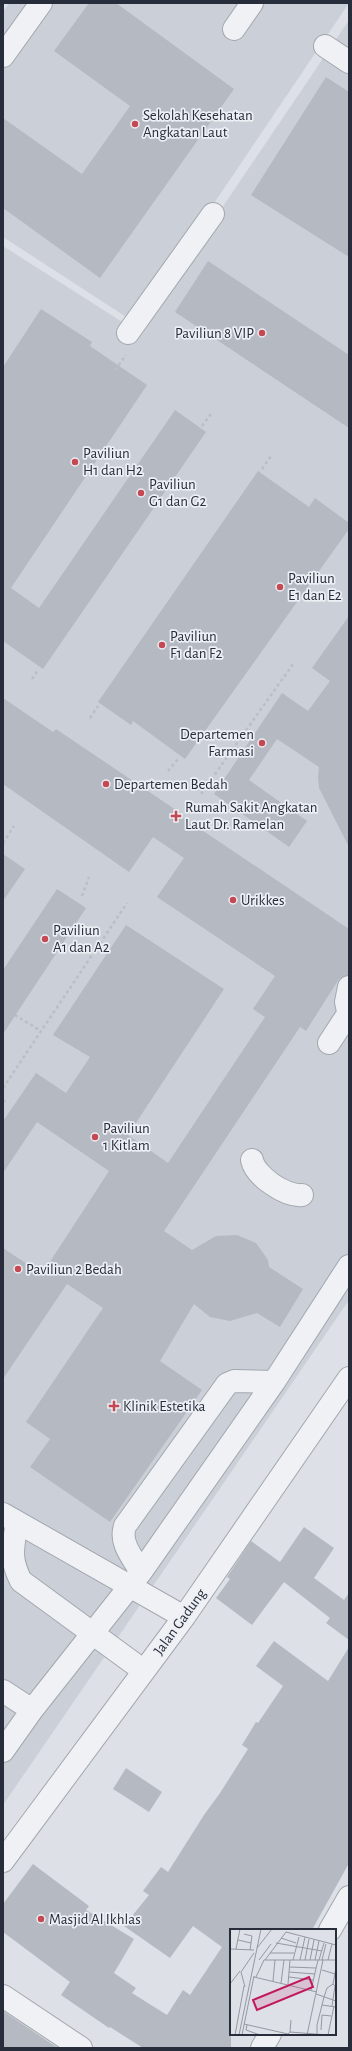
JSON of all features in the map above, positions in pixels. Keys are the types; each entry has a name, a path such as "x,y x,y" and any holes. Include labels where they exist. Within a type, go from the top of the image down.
{"street":[{"path":"3,56 41,3"},
{"path":"234,29 252,3"},
{"path":"325,46 349,62"},
{"path":"128,333 213,214"},
{"path":"328,1043 348,1015 346,1002 349,987"},
{"path":"252,1160 254,1168 258,1174 293,1196 302,1195"},
{"path":"3,1751 32,1710 136,1579 274,1382 349,1266"},
{"name":"Jalan Gadung","path":"3,1861 184,1617 349,1378"},
{"path":"136,1579 124,1543 123,1532 125,1526 226,1384 234,1381 274,1382"},
{"path":"10,1518 136,1579 184,1617"},
{"path":"10,1518 13,1546 13,1565 21,1581 144,1671"},
{"path":"3,1691 32,1710"},
{"path":"331,1929 349,1897"},
{"path":"3,1996 81,2048"},
{"path":"262,2048 269,2035"}],"path":[{"path":"115,370 126,355"},
{"path":"202,426 211,414"},
{"path":"262,469 271,456"},
{"path":"201,794 292,664"},
{"path":"32,679 38,670"},
{"path":"90,718 98,706"},
{"path":"168,771 178,759"},
{"path":"3,843 14,826"},
{"path":"82,896 89,877"},
{"path":"3,1088 127,903"},
{"path":"16,1016 41,1031"},
{"path":"3,1100 6,1103"}],"shaded area":[{"name":"Sekolah Kesehatan Angkatan Laut","path":"9,3 349,3 134,322 3,237 3,12"},
{"name":"Rumah Sakit Angkatan Laut Dr. Ramelan","path":"349,20 349,1300 3,1805 3,246 138,332"}],"building":[{"path":"89,3 116,3 234,89 100,278 3,208 3,118 82,174 130,106 54,51"},
{"path":"326,77 349,92 349,257 251,195"},
{"name":"Paviliun 8 VIP","path":"208,261 349,355 349,428 175,312"},
{"path":"41,309 92,342 90,346 147,385 11,588 39,608 175,410 206,432 43,669 3,641 3,367"},
{"path":"258,471 309,507 315,498 349,523 349,529 185,759 133,721 131,725 98,702"},
{"path":"349,616 349,847 319,788 319,767 277,739 249,780 307,821 289,847 214,794 282,693 308,711 330,681 312,668"},
{"path":"3,698 53,732 56,729 176,810 175,812 349,929 349,975 339,979 306,1031 300,1027 164,1231 192,1250 216,1236 237,1235 256,1243 268,1260 269,1267 303,1289 280,1327 257,1313 230,1321 210,1317 194,1304 160,1361 202,1390 110,1522 30,1467 50,1439 26,1422 103,1308 67,1284 3,1379 3,1248 42,1274 109,1171 37,1122 3,1173 3,1121 36,1073 66,1093 90,1057 53,1035 126,925 224,989 128,1135 168,1163 265,1017 253,1009 275,976 157,897 184,858 153,837 129,872 3,784"},
{"path":"3,854 25,869 3,901"},
{"name":"Paviliun A1 dan A2","path":"57,889 86,908 3,1034 3,970"},
{"path":"304,1527 334,1548 314,1578 344,1600 349,1593 349,1640 326,1623 330,1618 284,1582 252,1625 216,1598 230,1579 227,1577 251,1541 280,1562"},
{"path":"274,1641 328,1681 349,1647 349,1863 313,1929 230,1929 231,2048 143,2048 110,2027 109,2028 61,1995 70,1982 3,1932 3,1904 33,1864 89,1906 86,1910 134,1939 114,1973 136,1988 132,1993 167,2015 183,1990 190,1995 222,1947 193,1926 170,1958 124,1926 149,1895 143,1891 161,1867 168,1872 248,1749 242,1745 256,1722 258,1723 283,1686 256,1666"},
{"path":"126,1768 162,1792 149,1812 113,1789"},
{"path":"3,2011 58,2048 3,2048"}],"place":[{"name":"Sekolah Kesehatan Angkatan Laut","path":"135,124"},
{"name":"Paviliun 8 VIP","path":"262,333"},
{"name":"Paviliun H1 dan H2","path":"75,462"},
{"name":"Paviliun G1 dan G2","path":"141,493"},
{"name":"Paviliun E1 dan E2","path":"280,587"},
{"name":"Paviliun F1 dan F2","path":"162,645"},
{"name":"Departemen Farmasi","path":"262,743"},
{"name":"Departemen Bedah","path":"106,784"},
{"name":"Rumah Sakit Angkatan Laut Dr. Ramelan","path":"176,816"},
{"name":"Urikkes","path":"233,900"},
{"name":"Paviliun A1 dan A2","path":"45,939"},
{"name":"Paviliun 1 Kitlam","path":"95,1137"},
{"name":"Paviliun 2 Bedah","path":"18,1269"},
{"name":"Klinik Estetika","path":"114,1406"},
{"name":"Masjid Al Ikhlas","path":"41,1919"}]}
